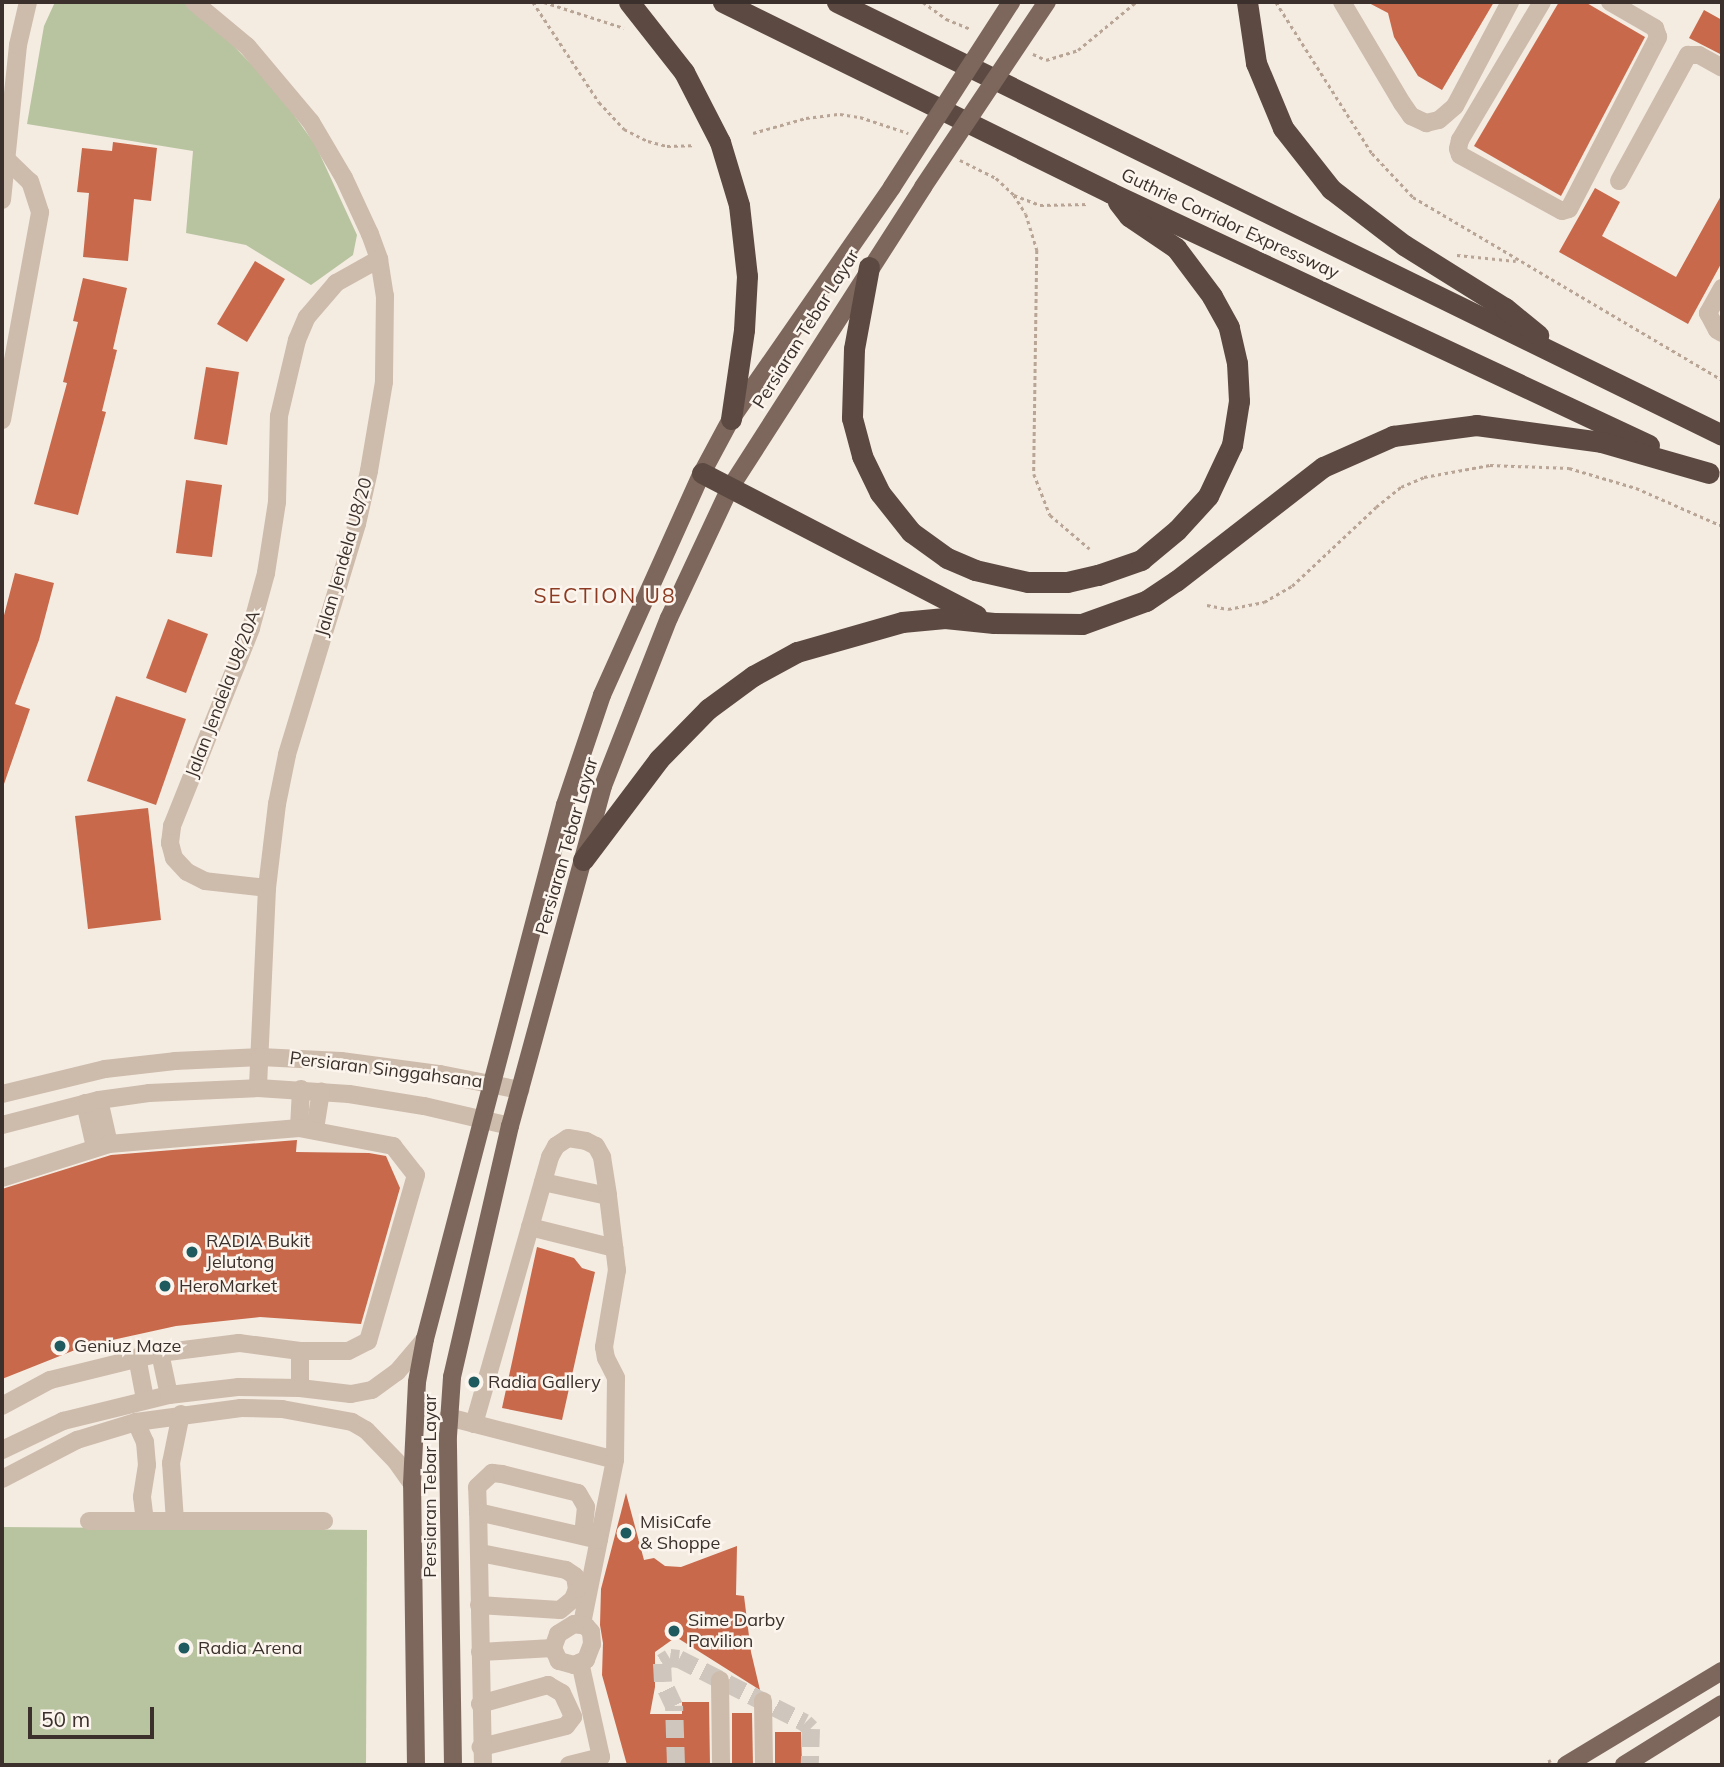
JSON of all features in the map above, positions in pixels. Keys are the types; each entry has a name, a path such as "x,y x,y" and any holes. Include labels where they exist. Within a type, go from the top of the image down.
{"highway":[{"path":"629,2 684,72 720,142 738,205 747,276 744,330 731,419"},
{"name":"Guthrie Corridor Expressway","path":"723,2 1111,193 1716,477"},
{"name":"Guthrie Corridor Expressway","path":"837,2 1063,115 1722,435"},
{"path":"857,2 891,27"},
{"path":"1247,2 1256,63 1283,128 1331,189 1404,245 1505,308 1565,358"},
{"path":"869,267 854,349 852,418 862,456 880,493 911,532 947,558 975,570 1028,582 1067,582 1098,575 1141,560 1177,530 1208,496 1232,445 1240,401 1237,363 1228,327 1212,296 1177,248 1129,216 1111,193"},
{"path":"583,860 659,759 708,709 753,676 809,648 902,622 946,618 994,623 1082,624 1146,601 1176,581 1323,467 1393,436 1476,425 1601,442 1716,477"},
{"path":"702,473 930,594 994,623"}],"main road":[{"name":"Persiaran Tebar Layar","path":"416,1765 412,1484 417,1382 425,1339 565,805 602,695 702,473 731,419 892,187 1011,2"},
{"name":"Persiaran Tebar Layar","path":"453,1765 449,1417 452,1377 510,1126 603,786 669,618 730,488 869,267 1047,2"},
{"path":"1566,1765 1722,1671"},
{"path":"1625,1765 1722,1704"}],"street":[{"path":"2,200 7,160 8,76 28,2"},
{"name":"Jalan Jendela U8/20","path":"194,2 247,46 311,122 358,205 379,259 386,296 384,382 357,524 287,755 270,848 258,1088"},
{"path":"1342,2 1411,116 1426,123 1439,120 1455,106 1510,2"},
{"path":"1542,2 1460,140 1458,149 1460,155 1562,211 1569,209 1656,43 1655,27 1611,2"},
{"path":"1639,18 1648,2"},
{"path":"1619,181 1688,55 1699,55 1722,68"},
{"path":"2,420 40,212 30,182 7,160"},
{"name":"Jalan Jendela U8/20A","path":"267,888 205,881 187,872 174,858 170,843 172,826 251,628 267,573 276,502 279,416 297,340 307,317 336,283 379,259"},
{"path":"1722,288 1708,313 1717,330 1722,333"},
{"name":"Persiaran Singgahsana","path":"2,1094 105,1069 175,1061 260,1057 341,1061 493,1083 520,1090"},
{"name":"Persiaran Singgahsana","path":"2,1125 92,1101 149,1093 258,1088 321,1091 484,1118 510,1126"},
{"path":"301,1089 307,1128"},
{"path":"307,1128 321,1091"},
{"path":"92,1101 102,1146"},
{"path":"2,1178 102,1146 307,1128 393,1146 416,1175 368,1341 348,1351 300,1351 239,1343 137,1357 50,1380 2,1406"},
{"path":"474,1424 550,1157 561,1141 568,1138 586,1141 596,1146 602,1157 608,1196 616,1281 604,1347 606,1358 616,1378 614,1460 591,1538 582,1624"},
{"path":"543,1182 608,1196"},
{"path":"530,1227 614,1248"},
{"path":"2,1450 63,1421 169,1395 238,1387 300,1388 351,1394 372,1390 397,1371 425,1339"},
{"path":"300,1351 300,1388"},
{"path":"160,1353 169,1395"},
{"path":"137,1357 145,1399"},
{"path":"2,1479 77,1440 136,1422 241,1408 282,1409 340,1419 366,1430 396,1461 412,1484"},
{"path":"175,1521 173,1441 181,1414"},
{"path":"449,1417 614,1460"},
{"path":"136,1422 145,1442 145,1481 142,1497 145,1521"},
{"path":"480,1704 548,1685 562,1693 573,1717 566,1726 482,1756 480,1704 479,1605 480,1553 477,1488 492,1473 578,1493 586,1507 591,1538"},
{"path":"145,1481 172,1480"},
{"path":"478,1512 591,1538"},
{"path":"89,1521 324,1521"},
{"path":"479,1605 560,1610 573,1600 577,1588 575,1576 566,1570 480,1553"},
{"path":"574,1624 582,1624 591,1632 592,1644 586,1660 574,1665 559,1661 553,1648 553,1642 563,1629 574,1624"},
{"path":"480,1651 553,1648"},
{"path":"569,1765 603,1761 580,1662"},
{"path":"720,1680 721,1765"},
{"path":"763,1701 764,1765"}],"path":[{"path":"533,2 598,102 624,129 648,141 667,146 692,145"},
{"path":"544,2 628,29"},
{"path":"1276,2 1373,153 1413,197 1722,380"},
{"path":"753,133 806,118 841,114 860,117 910,134"},
{"path":"959,159 996,178 1014,195 1026,214 1037,250 1034,474 1051,515 1090,549"},
{"path":"1014,195 1040,205 1069,207 1090,204 1111,193"},
{"path":"1446,254 1519,261"},
{"path":"1207,605 1228,609 1264,603 1292,586 1401,487 1424,477 1490,465 1569,468 1636,488 1722,526"}],"green space":[{"path":"55,2 184,2 226,38 277,91 316,146 357,235 353,255 311,285 246,245 186,233 193,151 27,124 44,26"},
{"name":"Radia Arena","path":"2,1527 367,1530 366,1765 2,1765"}],"building":[{"path":"1367,2 1494,2 1442,90 1418,76 1394,37 1388,13"},
{"path":"1559,2 1585,2 1645,37 1561,196 1474,146"},
{"path":"1704,10 1722,20 1722,55 1689,38"},
{"path":"113,142 157,148 151,201 134,199 128,261 83,257 89,193 77,192 82,148 112,151"},
{"path":"1595,188 1620,202 1602,236 1676,277 1722,194 1722,262 1688,324 1559,252"},
{"path":"255,261 285,279 247,342 217,324"},
{"path":"83,278 127,288 113,349 117,350 102,411 106,412 78,515 34,504 67,383 63,382 78,322 73,321"},
{"path":"206,367 239,372 227,445 194,439"},
{"path":"186,480 222,485 212,557 176,553"},
{"path":"15,573 54,583 39,640 15,704 30,709 4,784 2,623"},
{"path":"168,619 208,634 186,693 146,678"},
{"path":"116,696 186,719 156,805 87,781"},
{"path":"148,808 161,920 88,929 75,816"},
{"name":"RADIA Bukit Jelutong","path":"297,1140 296,1152 369,1153 386,1156 400,1188 361,1324 260,1317 176,1326 85,1346 2,1379 2,1189 111,1155"},
{"path":"537,1247 574,1258 582,1268 595,1272 562,1420 502,1408"},
{"name":"Sime Darby Pavilion","path":"626,1493 644,1560 654,1558 665,1566 681,1567 737,1546 736,1595 744,1596 751,1652 760,1690 676,1637 655,1652 655,1687 650,1714 682,1714 682,1702 709,1702 710,1765 627,1765 602,1675 603,1643 600,1625 601,1589"},
{"path":"732,1713 752,1713 753,1765 732,1765"},
{"path":"775,1732 801,1732 802,1765 775,1765"}],"tunnel":[{"path":"676,1765 674,1706 663,1682 662,1663 670,1658 679,1659 805,1723 811,1729 810,1765"}],"place":[{"name":"RADIA Bukit Jelutong","path":"192,1252"},
{"name":"HeroMarket","path":"165,1286"},
{"name":"Geniuz Maze","path":"60,1346"},
{"name":"Radia Gallery","path":"474,1382"},
{"name":"MisiCafe & Shoppe","path":"626,1533"},
{"name":"Sime Darby Pavilion","path":"674,1631"},
{"name":"Radia Arena","path":"184,1648"}],"district":[{"name":"SECTION U8","path":"605,595"}]}
